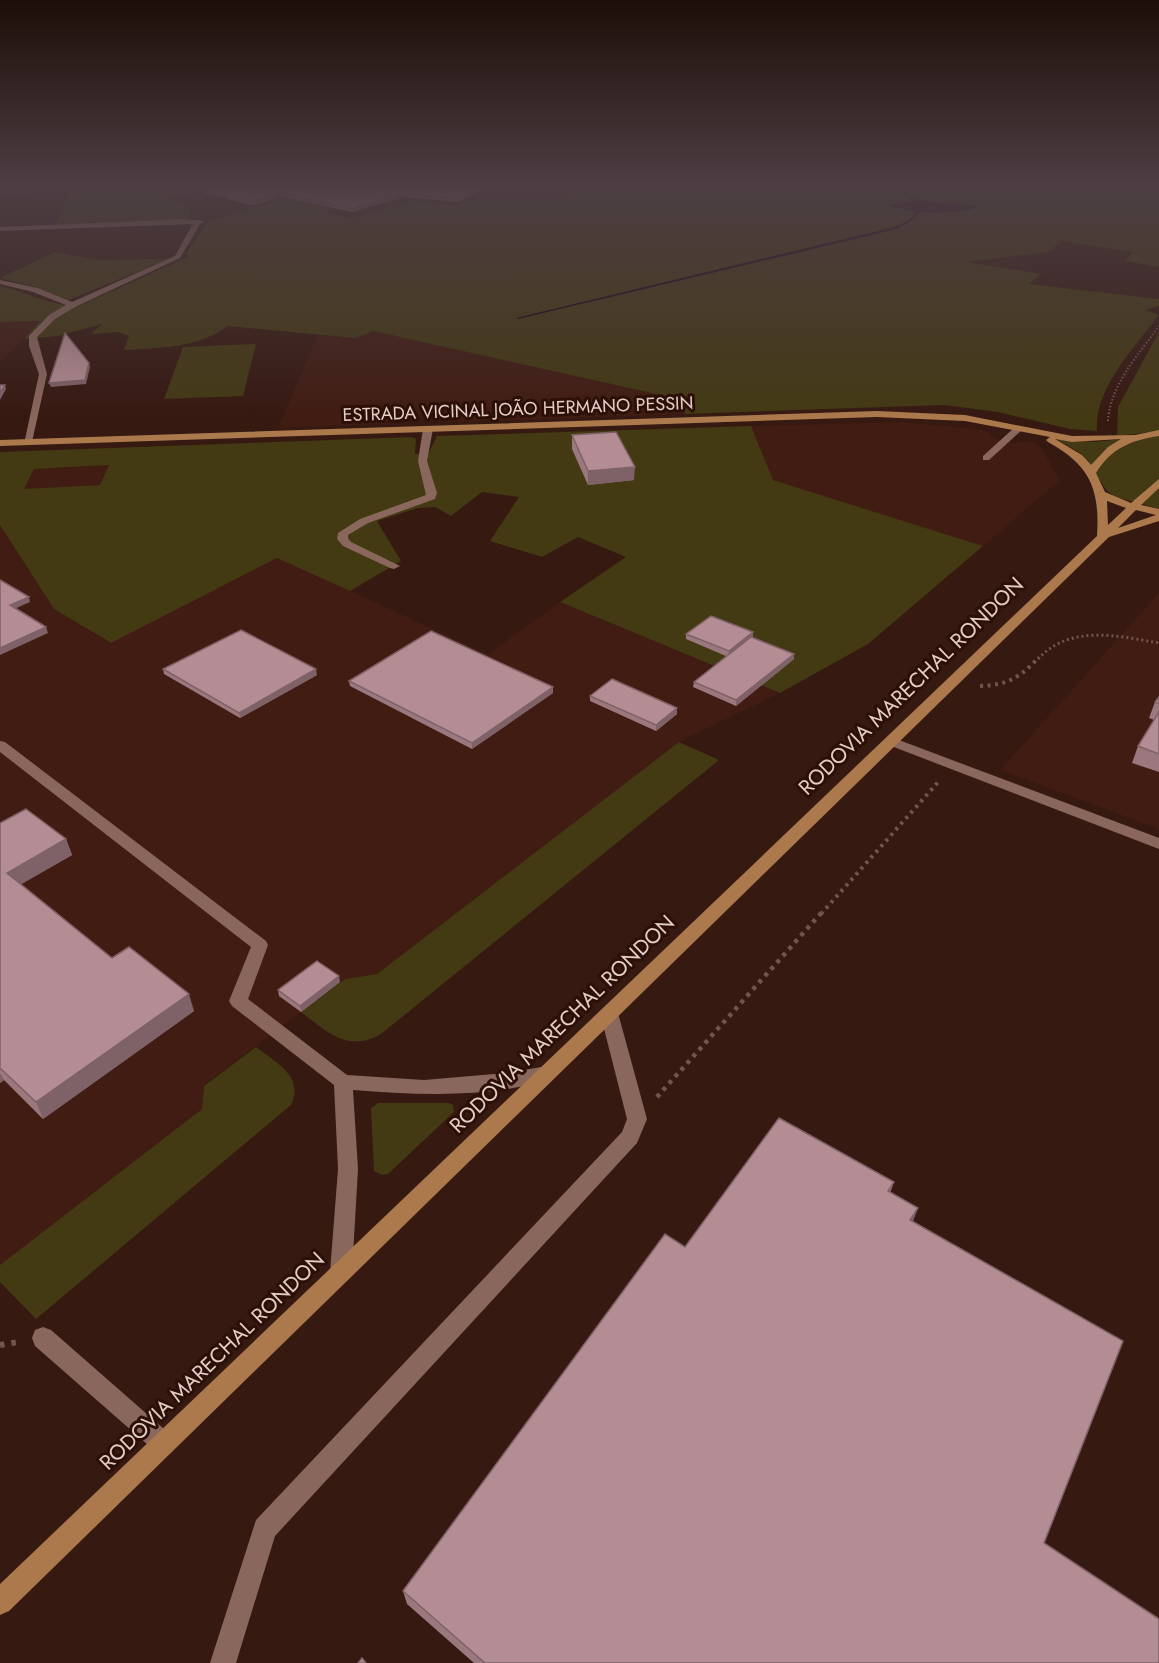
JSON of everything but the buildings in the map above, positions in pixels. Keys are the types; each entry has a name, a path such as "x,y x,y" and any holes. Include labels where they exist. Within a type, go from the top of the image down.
{"main road":[{"name":"ESTRADA VICINAL JOÃO HERMANO PESSIN","path":"0,442 877,414 953,417 1084,440 1159,433"},
{"name":"ESTRADA VICINAL JOÃO HERMANO PESSIN","path":"1035,433 1074,453 1086,464 1102,494"},
{"path":"1091,473 1098,463 1131,436"},
{"name":"RODOVIA MARECHAL RONDON","path":"0,1602 1159,482"},
{"path":"1102,494 1132,508 1159,515"},
{"path":"1102,494 1104,516 1102,537 1159,515"}],"street":[{"path":"27,442 43,374 43,367 32,343 33,336 52,317 72,305 163,264"},
{"path":"0,282 35,290 72,305"},
{"path":"394,566 347,544 342,539 343,532 364,521 431,497 432,493 422,471 421,454 428,429"},
{"path":"986,458 1018,429"},
{"path":"891,741 1159,844"},
{"path":"0,745 260,945 238,1001 343,1082 424,1088 507,1081 547,1073"},
{"path":"223,1663 265,1529 630,1137 637,1119 609,1013"},
{"path":"341,1272 348,1169 343,1082"},
{"path":"43,1338 164,1444"}],"path":[{"path":"1114,438 1106,413 1117,389 1159,326"},
{"path":"949,685 994,687 1009,685 1019,679 1055,645 1077,637 1119,637 1159,643"},
{"path":"637,1119 952,766"}],"shaded area":[{"path":"30,264 158,264 68,300 36,287 0,278"},
{"path":"173,264 975,264 1041,274 1029,284 1159,299 1159,306 1146,310 1159,315 1128,354 1109,384 1102,399 1097,431 1070,429 998,412 944,405 685,414 683,400 373,331 355,338 228,326 204,339 178,346 124,350 129,336 117,332 91,334 102,324 58,336 24,339 40,321 0,322 0,286 49,301 79,306"},
{"path":"1140,264 1159,264 1159,267"},
{"path":"40,320 24,339 0,361 0,322"},
{"path":"373,331 683,400 685,414 454,422 442,417 394,419 383,424 278,428 318,334 355,338"},
{"path":"1159,332 1159,431 1117,436 1118,407"},
{"path":"256,344 243,396 164,399 183,347"},
{"path":"902,422 977,429 989,432 994,438 1014,443 1025,441 1039,444 1060,480 983,546 772,480 751,426"},
{"path":"751,426 773,480 983,546 868,644 780,693 560,602 626,557 578,537 542,557 490,541 519,497 482,492 451,516 435,507 418,508 377,521 401,561 350,591 277,558 111,643 54,609 0,525 0,452 412,437 416,439 415,454 428,454 437,436","holes":["109,465 100,485 24,489 34,469"]},
{"path":"1159,435 1159,509 1116,497 1107,491 1082,454 1056,439 1095,442"},
{"path":"110,465 100,485 24,490 34,469"},
{"path":"0,525 54,609 110,643 277,557 488,654 560,602 780,693 679,742 377,974 345,979 204,1085 202,1109 0,1265"},
{"path":"1159,593 1159,829 1000,770 1115,642"},
{"path":"679,742 719,760 381,1034 369,1039 348,1041 329,1033 301,1012 345,979 377,974"},
{"path":"256,1047 280,1065 291,1078 294,1095 291,1105 36,1319 0,1282 0,1265 202,1109 204,1086"},
{"path":"378,1103 449,1103 453,1105 454,1112 388,1174 382,1175 374,1171 371,1108"}],"waterway":[{"path":"518,318 748,264"}]}
